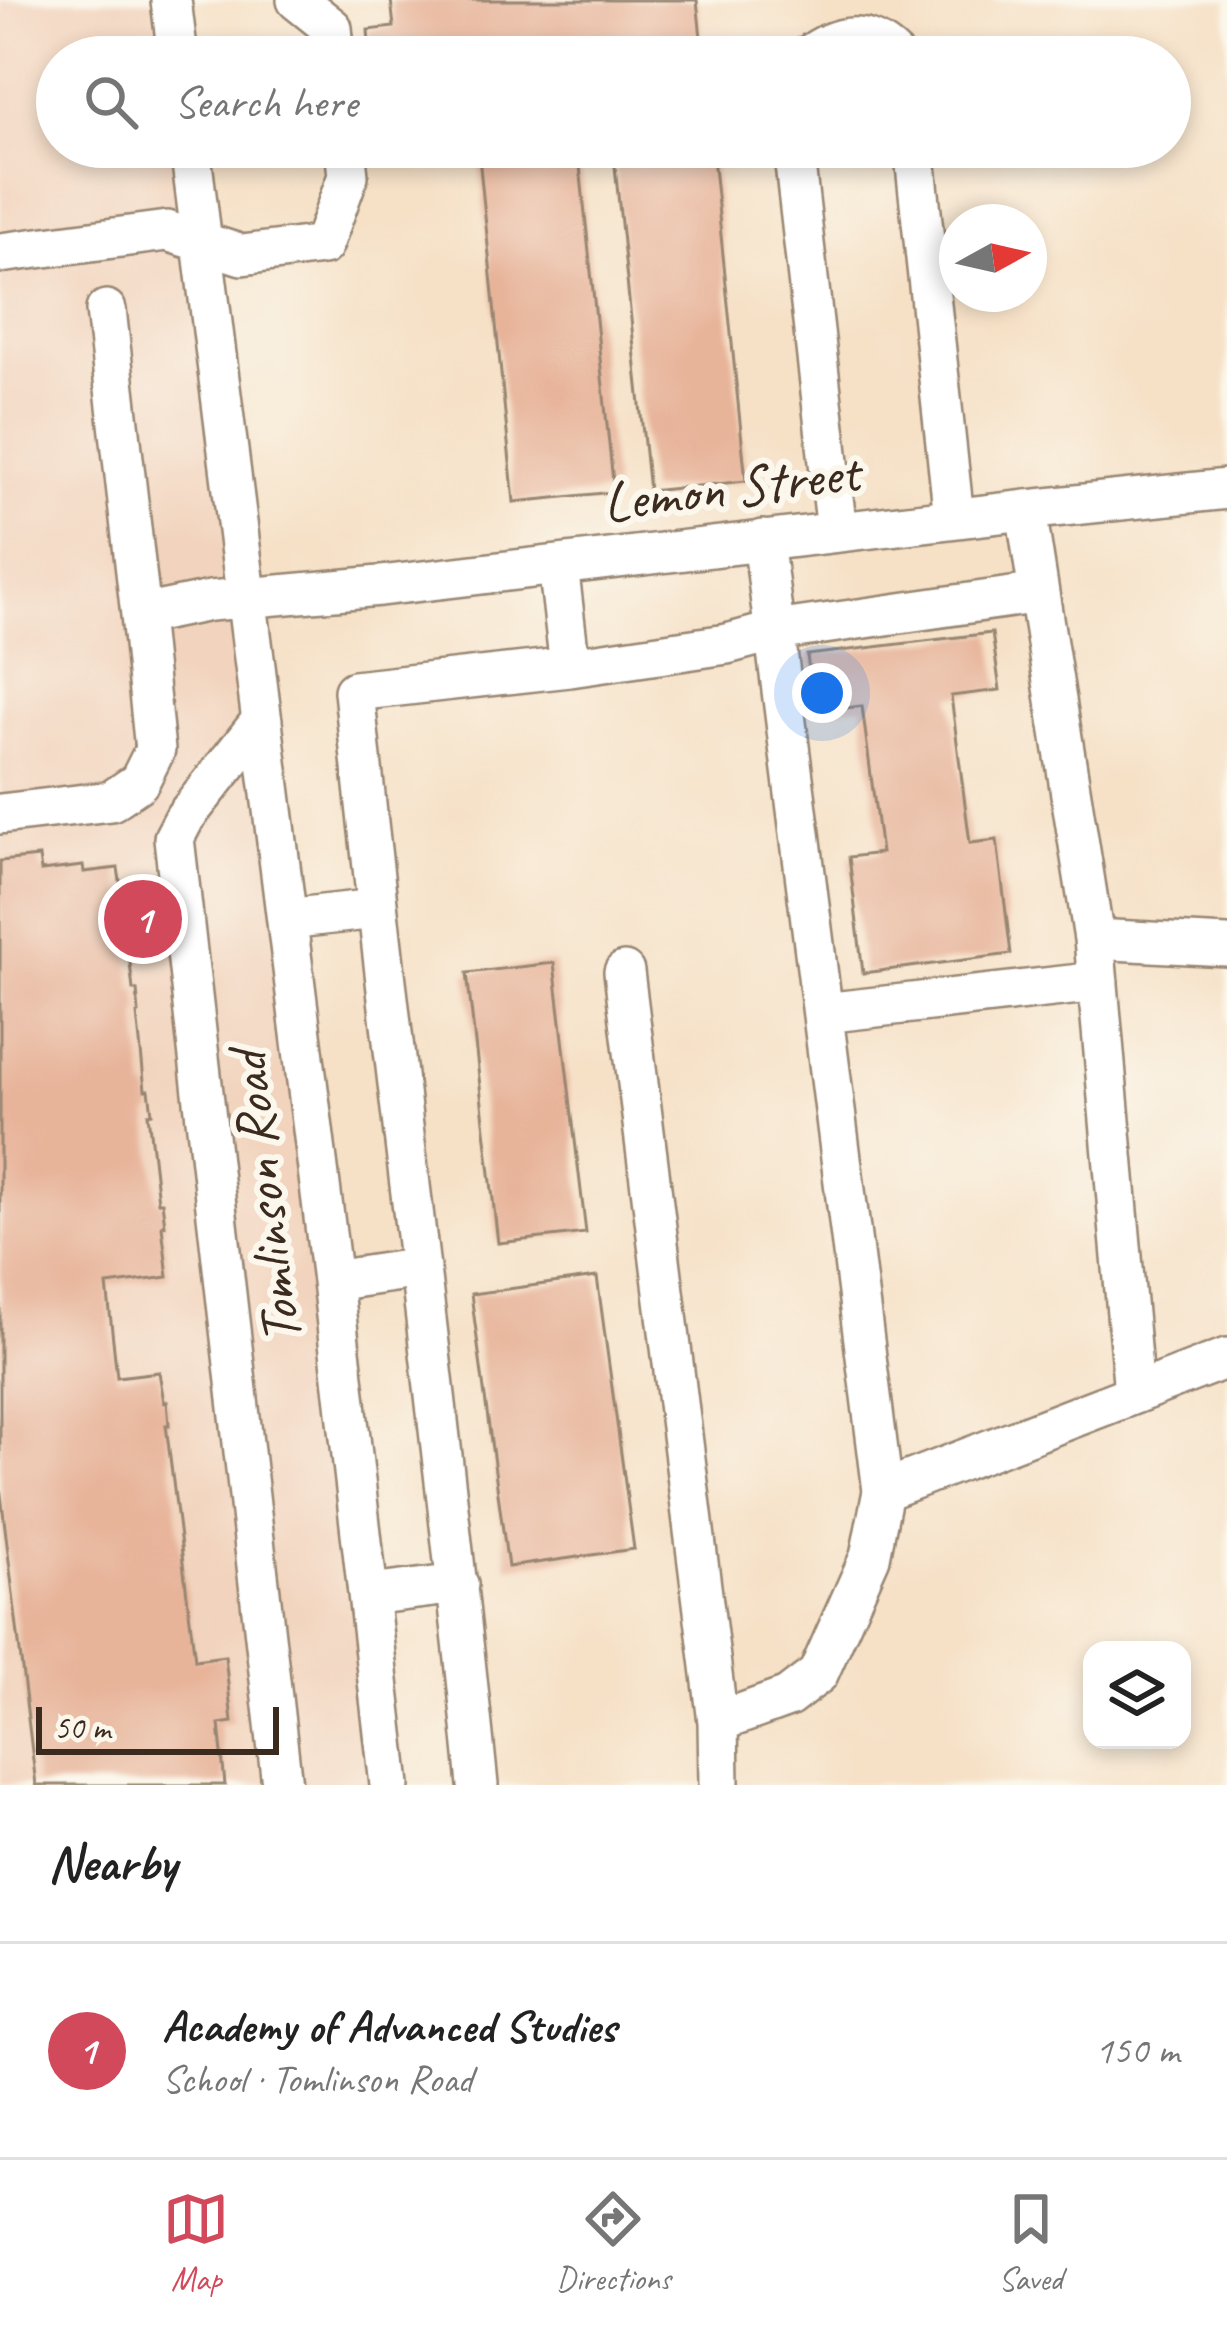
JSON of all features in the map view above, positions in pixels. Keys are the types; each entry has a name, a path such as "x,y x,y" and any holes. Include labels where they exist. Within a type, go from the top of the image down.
{"street":[{"path":"171,0 175,36"},
{"path":"297,0 332,28 333,36"},
{"path":"193,168 202,242"},
{"path":"0,253 167,231 242,256 322,245 347,168"},
{"path":"795,168 837,532"},
{"path":"916,168 954,518"},
{"name":"Tomlinson Road","path":"202,242 390,1785"},
{"path":"0,814 111,800 140,782 155,750 106,310"},
{"name":"Lemon Street","path":"141,615 210,601 380,586 1227,489"},
{"path":"1026,510 1094,939 1134,1393"},
{"path":"718,1722 788,1697 818,1674 869,1557 884,1491 763,540"},
{"path":"558,566 570,667"},
{"path":"478,1785 354,691 570,667 727,644 775,631 1039,593"},
{"path":"262,720 185,817 174,838 282,1785"},
{"path":"287,919 376,910"},
{"path":"1094,939 1227,946"},
{"path":"624,972 718,1722 719,1785"},
{"path":"823,1012 1098,982"},
{"path":"332,1282 420,1268"},
{"path":"884,1491 1227,1358"},
{"path":"369,1595 458,1584"}],"shaded area":[{"path":"0,0 171,0 175,36 36,36 36,168 193,168 390,1785 0,1785"}],"building":[{"path":"391,0 697,0 701,36 368,36 368,30 394,27"},
{"path":"480,168 580,168 614,492 514,502"},
{"path":"615,168 714,168 746,481 649,491"},
{"path":"992,633 1000,690 951,696 970,843 997,840 1011,954 863,973 849,857 881,853 862,706 814,712 807,655"},
{"path":"39,857 41,871 118,868 122,894 126,894 168,1277 107,1285 117,1377 159,1372 167,1401 195,1660 225,1656 232,1722 219,1724 225,1785 36,1785 0,1486 0,861"},
{"path":"554,963 586,1233 498,1243 467,973"},
{"path":"597,1277 634,1549 508,1567 471,1294"}],"place":[{"name":"Academy of Advanced Studies","path":"143,919"}]}
